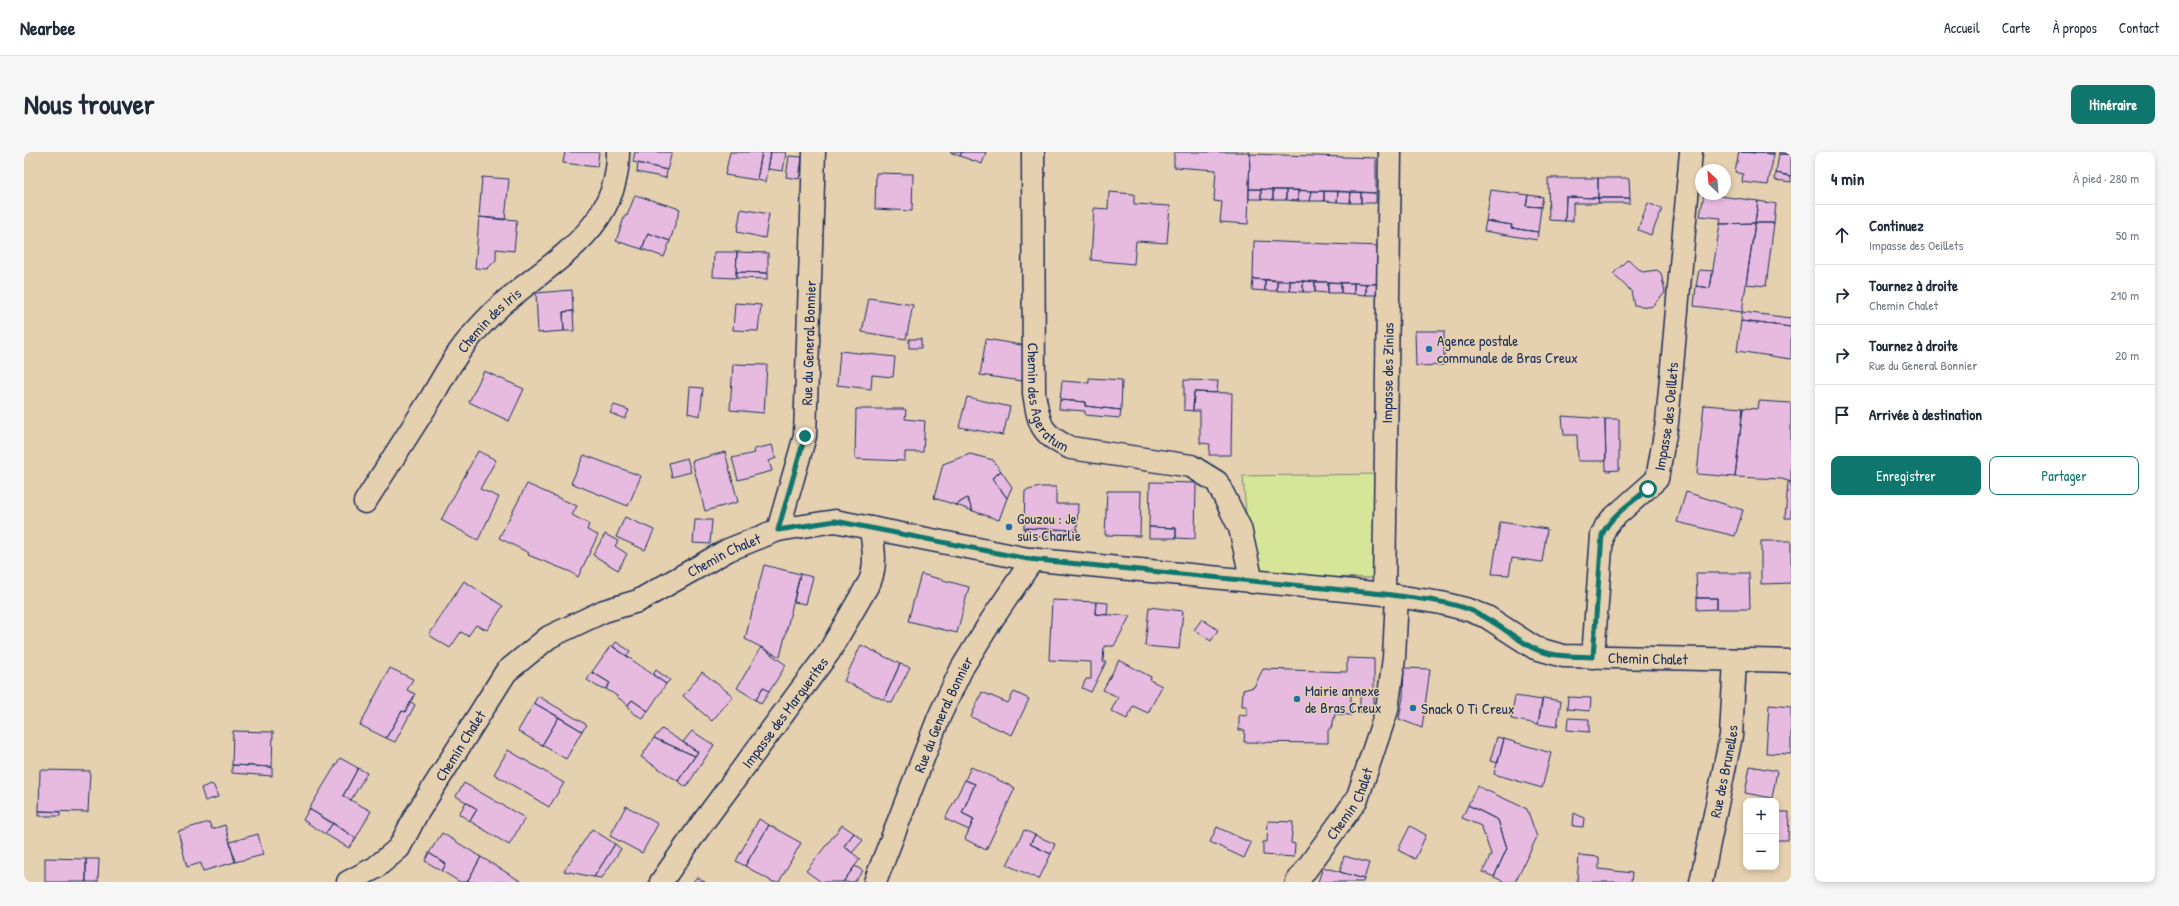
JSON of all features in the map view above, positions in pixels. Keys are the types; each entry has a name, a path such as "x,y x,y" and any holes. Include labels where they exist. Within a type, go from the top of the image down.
{"street":[{"name":"Chemin des Iris","path":"365,502 462,348 510,297 562,258 580,242 597,220 610,198 618,170 618,152"},
{"name":"Rue du General Bonnier","path":"778,530 805,436 814,152"},
{"name":"Chemin des Ageratum","path":"1033,152 1034,393 1043,431 1055,442 1071,448 1191,466 1218,482 1240,528 1252,582"},
{"name":"Impasse des Zinias","path":"1390,152 1390,595"},
{"name":"Impasse des Oeillets","path":"1593,657 1602,535 1606,526 1612,519 1657,479 1660,468 1667,424 1691,152"},
{"name":"Chemin Chalet","path":"348,882 375,868 399,848 416,815 506,672 548,637 604,611 638,602 728,550 778,530 835,521 1033,559 1390,595 1441,603 1469,610 1487,617 1535,648 1562,656 1791,661"},
{"name":"Impasse des Marguerites","path":"661,882 720,799 829,652 870,581 874,571 875,560 871,528"},
{"name":"Rue du General Bonnier","path":"875,882 939,717 962,668 991,621 1033,559"},
{"name":"Chemin Chalet","path":"1297,882 1357,799 1387,710 1394,658 1390,595"},
{"name":"Rue des Brunelles","path":"1701,882 1731,736 1735,660"}],"green space":[{"path":"1381,474 1380,578 1251,576 1243,476"}],"building":[{"path":"565,152 599,152 597,167 563,163"},
{"path":"635,152 672,152 667,170 633,162"},
{"path":"730,152 762,152 757,180 725,175"},
{"path":"762,152 771,152 766,182 757,180"},
{"path":"771,152 786,152 783,171 768,169"},
{"path":"950,152 962,152 960,156"},
{"path":"962,152 986,152 982,164 960,156"},
{"path":"1174,152 1250,152 1248,224 1220,222 1222,202 1214,201 1216,170 1174,167"},
{"path":"1739,152 1774,154 1768,185 1742,182 1743,174 1735,172"},
{"path":"1742,152 1774,152 1774,154"},
{"path":"1780,152 1791,152 1791,154 1779,154"},
{"path":"1250,154 1376,158 1376,193 1249,189"},
{"path":"1779,154 1791,154 1791,176 1776,173"},
{"path":"789,156 802,157 799,179 786,177"},
{"path":"638,163 667,170 666,178 637,172"},
{"path":"876,173 913,174 912,211 875,209"},
{"path":"1776,173 1791,176 1791,182 1775,180"},
{"path":"482,177 509,179 505,220 479,217"},
{"path":"1548,178 1598,178 1598,198 1566,197 1565,221 1549,220"},
{"path":"1598,178 1629,178 1630,198 1598,198"},
{"path":"1249,189 1261,189 1261,199 1249,199"},
{"path":"1261,189 1273,190 1273,200 1261,199"},
{"path":"1273,190 1286,190 1286,200 1273,200"},
{"path":"1286,190 1298,190 1298,201 1286,200"},
{"path":"1298,190 1312,191 1310,201 1298,201"},
{"path":"1491,190 1528,195 1526,206 1541,207 1538,232 1511,228 1512,225 1486,221"},
{"path":"1312,191 1324,191 1324,201 1310,201"},
{"path":"1324,191 1338,191 1337,202 1324,201"},
{"path":"1338,191 1351,192 1350,203 1337,202"},
{"path":"1109,192 1134,194 1134,204 1170,206 1167,243 1136,241 1134,264 1091,260 1094,208 1108,209"},
{"path":"1351,192 1361,192 1361,203 1350,203"},
{"path":"1361,192 1376,193 1376,203 1361,203"},
{"path":"635,195 680,209 670,241 648,233 642,249 616,241 625,215 627,216"},
{"path":"1528,195 1543,197 1541,207 1526,206"},
{"path":"1566,197 1598,198 1599,203 1573,203 1573,221 1565,221"},
{"path":"1598,198 1630,198 1630,203 1599,203"},
{"path":"1731,198 1758,201 1755,223 1720,224 1721,218 1700,216 1703,200 1731,200"},
{"path":"1758,201 1776,204 1774,223 1755,223"},
{"path":"1648,203 1662,209 1651,235 1638,230"},
{"path":"741,209 769,214 765,238 737,232"},
{"path":"479,217 517,220 514,251 496,249 496,260 487,269 475,268"},
{"path":"1486,221 1512,225 1511,228 1538,232 1537,240 1484,231"},
{"path":"1755,223 1774,223 1766,286 1746,284"},
{"path":"1755,223 1742,312 1694,306 1696,286 1710,288 1720,224"},
{"path":"648,233 670,241 664,257 642,249"},
{"path":"1254,241 1379,246 1380,284 1253,279"},
{"path":"714,252 737,252 736,278 713,277"},
{"path":"737,252 768,253 768,273 736,272"},
{"path":"1628,259 1642,272 1657,270 1661,273 1665,293 1651,307 1634,305 1631,291 1613,274"},
{"path":"1699,270 1713,271 1710,288 1696,286"},
{"path":"736,272 768,273 768,279 736,278"},
{"path":"1253,279 1265,280 1265,291 1252,290"},
{"path":"1265,280 1277,281 1277,291 1265,291"},
{"path":"1277,281 1290,281 1290,291 1277,291"},
{"path":"1290,281 1303,281 1303,292 1290,291"},
{"path":"1303,281 1315,282 1315,292 1303,292"},
{"path":"1315,282 1328,282 1328,293 1315,292"},
{"path":"1328,282 1341,283 1341,293 1328,293"},
{"path":"1341,283 1354,283 1354,294 1341,293"},
{"path":"1354,283 1366,284 1366,295 1354,294"},
{"path":"1366,284 1380,284 1379,295 1366,295"},
{"path":"572,290 573,311 563,312 564,331 538,333 536,293"},
{"path":"869,298 913,305 906,339 862,332"},
{"path":"735,303 761,305 758,331 733,330"},
{"path":"573,311 574,331 564,331 563,312"},
{"path":"1742,312 1791,318 1791,327 1741,321"},
{"path":"1741,321 1791,327 1791,359 1737,351"},
{"path":"1415,331 1444,331 1444,365 1416,366"},
{"path":"909,339 921,339 921,348 909,348"},
{"path":"986,339 1027,346 1022,381 980,375"},
{"path":"840,351 895,357 893,377 872,375 871,389 837,385"},
{"path":"733,364 767,365 764,413 730,410"},
{"path":"484,371 524,389 509,421 469,402"},
{"path":"1089,378 1122,380 1121,410 1085,406 1085,402 1060,400 1062,381 1089,383"},
{"path":"1184,380 1218,381 1217,393 1194,392 1193,411 1184,410"},
{"path":"690,387 703,388 700,416 688,413"},
{"path":"1194,392 1232,393 1231,455 1209,455 1210,444 1200,443 1200,411 1193,411"},
{"path":"967,397 1010,407 1003,435 959,427"},
{"path":"1060,400 1085,402 1085,406 1121,410 1120,418 1085,415 1085,411 1059,409"},
{"path":"1759,401 1791,403 1791,482 1782,479 1735,477 1743,408 1758,409"},
{"path":"614,405 629,410 625,419 610,413"},
{"path":"1704,405 1743,408 1735,477 1697,474"},
{"path":"856,409 903,409 906,410 905,419 925,421 923,452 905,452 905,461 855,459"},
{"path":"1562,416 1605,419 1606,461 1578,461 1577,435 1564,435"},
{"path":"1605,419 1619,419 1619,470 1606,471"},
{"path":"772,445 776,458 769,461 772,471 738,480 732,458 755,453 754,449"},
{"path":"478,451 496,460 480,489 499,497 478,540 441,520"},
{"path":"725,452 738,502 705,511 692,461"},
{"path":"970,454 993,460 1001,471 992,478 1007,498 999,520 973,511 967,498 956,505 934,498 943,464"},
{"path":"584,455 641,476 628,506 571,483"},
{"path":"687,458 691,472 672,477 669,463"},
{"path":"1001,471 1012,487 1007,498 992,478"},
{"path":"1150,482 1196,483 1195,539 1176,538 1176,528 1149,527"},
{"path":"1788,482 1791,482 1791,518 1785,518"},
{"path":"527,484 577,506 572,515 589,524 587,530 598,535 578,577 571,572 528,555 529,553 499,538"},
{"path":"1040,487 1056,487 1056,504 1078,504 1077,530 1024,528 1025,491"},
{"path":"1107,491 1141,491 1140,536 1105,535"},
{"path":"1686,492 1743,510 1735,536 1677,522"},
{"path":"967,498 973,511 956,505"},
{"path":"625,517 654,530 645,550 616,537"},
{"path":"695,520 712,520 710,544 693,543"},
{"path":"1500,522 1547,529 1542,562 1512,558 1509,575 1492,574"},
{"path":"1149,527 1176,528 1176,538 1149,538"},
{"path":"1024,528 1077,530 1077,538 1025,536"},
{"path":"605,534 618,541 615,546 627,554 618,570 593,555"},
{"path":"1761,541 1791,541 1791,583 1761,584"},
{"path":"764,565 800,574 780,657 745,639"},
{"path":"1696,573 1749,573 1750,609 1717,609 1717,598 1697,598"},
{"path":"800,574 813,577 806,604 794,602"},
{"path":"921,574 969,587 957,633 908,621"},
{"path":"464,581 503,606 487,630 476,625 468,636 461,632 450,648 429,635"},
{"path":"1697,598 1717,598 1717,609 1697,610"},
{"path":"1052,600 1096,602 1095,614 1130,616 1114,646 1104,646 1103,662 1106,662 1091,692 1082,688 1086,679 1091,679 1091,662 1049,660"},
{"path":"1096,602 1108,603 1107,615 1095,614"},
{"path":"1149,607 1183,611 1179,649 1145,646"},
{"path":"1202,619 1218,630 1211,641 1194,630"},
{"path":"616,642 630,651 627,656 613,647"},
{"path":"611,645 666,684 648,711 632,700 628,705 606,689 610,683 592,672"},
{"path":"861,645 900,664 884,700 844,681"},
{"path":"761,647 786,665 769,692 763,687 756,700 737,688"},
{"name":"Mairie annexe de Bras Creux","path":"1347,658 1374,659 1374,712 1360,712 1360,693 1351,693 1351,715 1335,714 1332,727 1328,730 1328,743 1244,742 1245,730 1239,730 1239,715 1247,716 1247,706 1242,706 1243,690 1254,687 1263,669 1347,672"},
{"path":"1119,660 1151,677 1150,680 1162,686 1148,713 1133,706 1127,719 1111,711 1118,697 1103,690"},
{"path":"900,664 910,667 892,703 884,700"},
{"path":"390,668 413,679 407,690 415,694 405,712 402,711 386,738 360,725"},
{"name":"Snack O Ti Creux","path":"1404,668 1430,669 1422,728 1399,719 1403,697"},
{"path":"656,670 670,680 666,684 653,675"},
{"path":"592,672 610,683 606,689 598,687 587,680"},
{"path":"702,672 733,696 712,721 683,696"},
{"path":"763,687 769,692 761,704 756,700"},
{"path":"982,692 1008,703 1014,692 1029,699 1012,735 971,717"},
{"path":"538,696 587,725 582,731 534,703"},
{"path":"1515,696 1542,700 1538,724 1511,719"},
{"path":"1568,697 1591,698 1590,711 1567,709"},
{"path":"1543,698 1561,701 1557,727 1538,724"},
{"path":"632,700 648,711 643,719 632,712 628,705"},
{"path":"411,702 415,705 395,742 386,738 402,711 405,712"},
{"path":"534,703 559,717 542,745 518,731"},
{"path":"1769,705 1791,707 1791,754 1766,753"},
{"path":"559,717 582,731 566,759 542,745"},
{"path":"1568,718 1589,719 1589,732 1567,730"},
{"path":"662,729 698,752 695,756 654,738"},
{"path":"233,731 273,732 272,767 232,765"},
{"path":"692,731 714,745 686,787 678,781 698,752 683,742"},
{"path":"1497,737 1504,739 1498,763 1490,761"},
{"path":"654,738 695,756 678,781 641,757"},
{"path":"1504,739 1551,753 1542,788 1494,774"},
{"path":"508,750 564,783 549,807 494,774"},
{"path":"340,758 358,768 343,796 371,811 356,838 309,809"},
{"path":"232,765 272,767 272,776 232,773"},
{"path":"1750,766 1777,771 1772,798 1745,793"},
{"path":"971,767 1015,788 986,850 965,839 974,819 962,813 975,784 965,780"},
{"path":"358,768 367,773 351,800 343,796"},
{"path":"40,770 90,771 88,812 39,811"},
{"path":"965,780 975,784 962,813 974,819 969,830 945,819"},
{"path":"464,783 525,818 509,845 470,821 477,809 456,796"},
{"path":"211,784 214,786 218,797 205,801 201,788"},
{"path":"1477,786 1527,809 1537,837 1515,882 1505,882 1494,877 1507,848 1498,820 1468,805"},
{"path":"466,802 477,809 470,821 459,814"},
{"path":"1468,805 1498,820 1507,848 1494,877 1483,872 1491,854 1481,826 1462,818"},
{"path":"626,806 658,824 642,853 610,836"},
{"path":"309,809 333,823 325,834 303,820"},
{"path":"39,811 60,812 60,816 39,816"},
{"path":"1779,812 1789,812 1788,840 1779,840"},
{"path":"1574,813 1584,818 1583,827 1573,826"},
{"path":"759,819 769,825 745,866 736,861"},
{"path":"1268,821 1293,822 1291,843 1295,844 1294,857 1263,855 1263,842 1267,842"},
{"path":"209,822 212,829 225,825 235,862 203,871 201,863 187,867 178,831"},
{"path":"333,823 356,838 349,848 325,834"},
{"path":"769,825 801,843 779,882 773,882 745,866"},
{"path":"842,825 854,833 844,846 860,859 843,882 821,882 806,871"},
{"path":"1410,826 1426,835 1415,859 1398,850"},
{"path":"1217,827 1251,843 1244,858 1210,842"},
{"path":"592,829 615,844 594,877 564,871"},
{"path":"1024,830 1035,835 1030,844 1051,854 1039,879 1007,865"},
{"path":"442,833 481,857 467,882 460,882 442,871 446,864 429,853"},
{"path":"854,833 863,840 852,853 844,846"},
{"path":"258,834 263,855 235,862 230,842"},
{"path":"1035,835 1055,844 1051,854 1030,844"},
{"path":"615,844 621,849 602,878 594,877"},
{"path":"429,853 446,864 442,871 425,861"},
{"path":"1579,855 1599,857 1599,869 1632,873 1631,882 1577,882"},
{"path":"1344,856 1369,863 1364,879 1340,872"},
{"path":"481,857 522,882 467,882"},
{"path":"45,858 86,859 86,882 45,882"},
{"path":"86,859 99,859 98,882 86,882"},
{"path":"855,866 863,871 854,882 843,882"},
{"path":"1323,867 1364,879 1363,882 1318,882"},
{"path":"697,877 705,882 693,882"}],"place":[{"name":"Agence postale communale de Bras Creux","path":"1429,349"},
{"name":"Gouzou : Je suis Charlie","path":"1009,527"},
{"name":"Mairie annexe de Bras Creux","path":"1297,699"},
{"name":"Snack O Ti Creux","path":"1413,708"}],"route":[{"path":"805,436 778,530 835,521 1028,559 1398,596 1441,603 1469,610 1487,617 1535,648 1562,656 1593,657 1594,624 1602,535 1606,526 1612,519 1648,489"}]}
